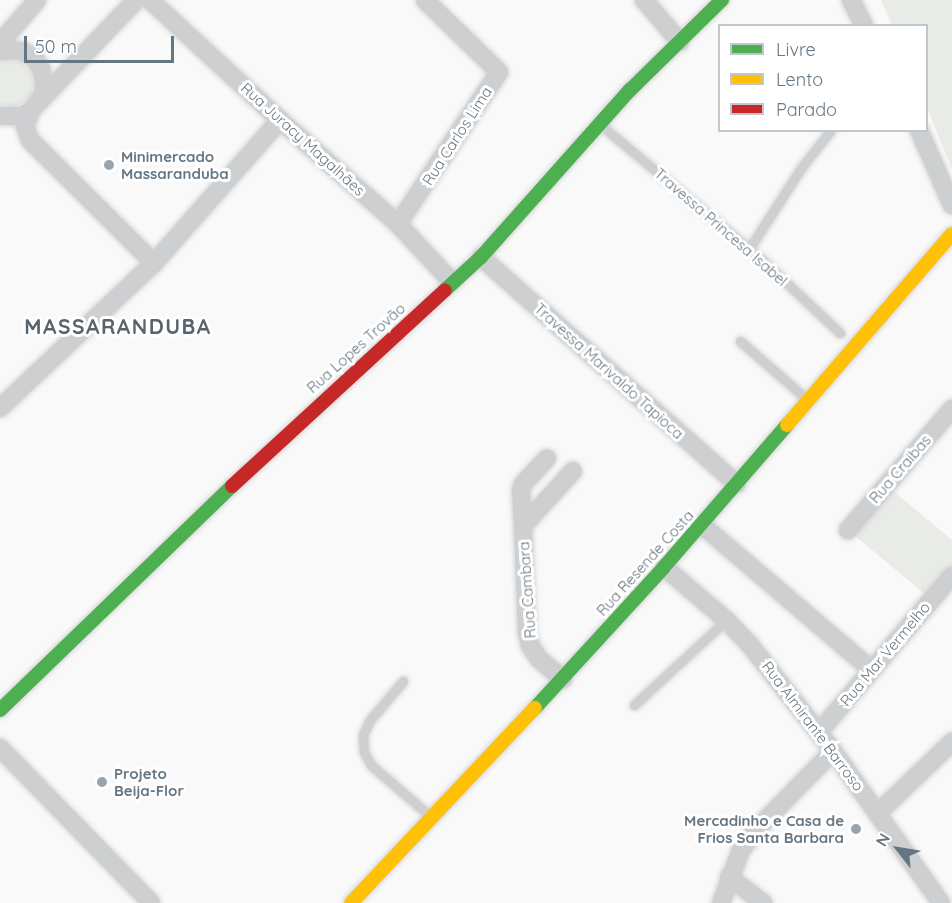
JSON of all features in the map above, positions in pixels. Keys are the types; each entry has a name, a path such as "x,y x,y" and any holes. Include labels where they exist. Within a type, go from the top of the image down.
{"street":[{"path":"0,44 37,0"},
{"path":"0,116 31,114 136,0"},
{"name":"Rua Juracy Magalhães","path":"150,0 280,120 398,224 452,282"},
{"name":"Rua Carlos Lima","path":"398,224 498,72 425,0"},
{"path":"644,0 680,42"},
{"name":"Rua Lopes Trovão","path":"0,710 269,451 481,257 630,90 722,0"},
{"path":"851,0 863,24"},
{"path":"0,51 24,52 35,59 41,69 44,82 43,94 31,114 30,140 154,263"},
{"path":"0,408 154,263 280,120"},
{"path":"920,132 952,205"},
{"name":"Rua Resende Costa","path":"351,903 430,816 563,679 702,525 806,398 952,234"},
{"name":"Travessa Marivaldo Tapioca","path":"481,257 736,484"},
{"name":"Rua Craibas","path":"848,530 952,409"},
{"path":"523,526 521,491 523,484 547,458"},
{"name":"Rua Cambara","path":"563,679 539,659 530,645 527,632 523,526 573,471"},
{"path":"702,525 872,670"},
{"name":"Rua Almirante Barroso","path":"664,567 726,620 750,645 819,732 941,903"},
{"name":"Rua Mar Vermelho","path":"819,732 952,576"},
{"path":"878,813 952,742"},
{"path":"0,748 150,903"},
{"path":"721,903 741,850 756,830 833,751"},
{"path":"729,877 763,903"}],"lane":[{"name":"Travessa Princesa Isabel","path":"600,125 749,249 840,333"},
{"path":"749,249 801,168 829,132"},
{"path":"740,341 806,398"},
{"path":"634,705 726,620"},
{"path":"403,681 369,720 363,735 364,752 371,765 430,816"}],"shaded area":[{"path":"881,0 952,0 952,169 928,110 928,24 892,24"},
{"path":"11,59 22,62 30,70 33,81 32,93 25,102 14,107 0,104 0,61"},
{"path":"886,485 952,540 952,576 932,600 848,530"}],"traffic: fast":[{"path":"445,290 481,257 630,90 722,0"},
{"path":"535,708 664,567 787,425"},
{"path":"0,710 232,486"}],"traffic: slow":[{"path":"787,425 952,234"},
{"path":"351,903 535,708"}],"traffic: jam":[{"path":"232,486 445,290"}],"place":[{"name":"Minimercado Massaranduba","path":"109,165"},
{"name":"Projeto Beija-Flor","path":"102,782"},
{"name":"Mercadinho e Casa de Frios Santa Barbara","path":"856,829"}],"district":[{"name":"MASSARANDUBA","path":"118,326"}]}
